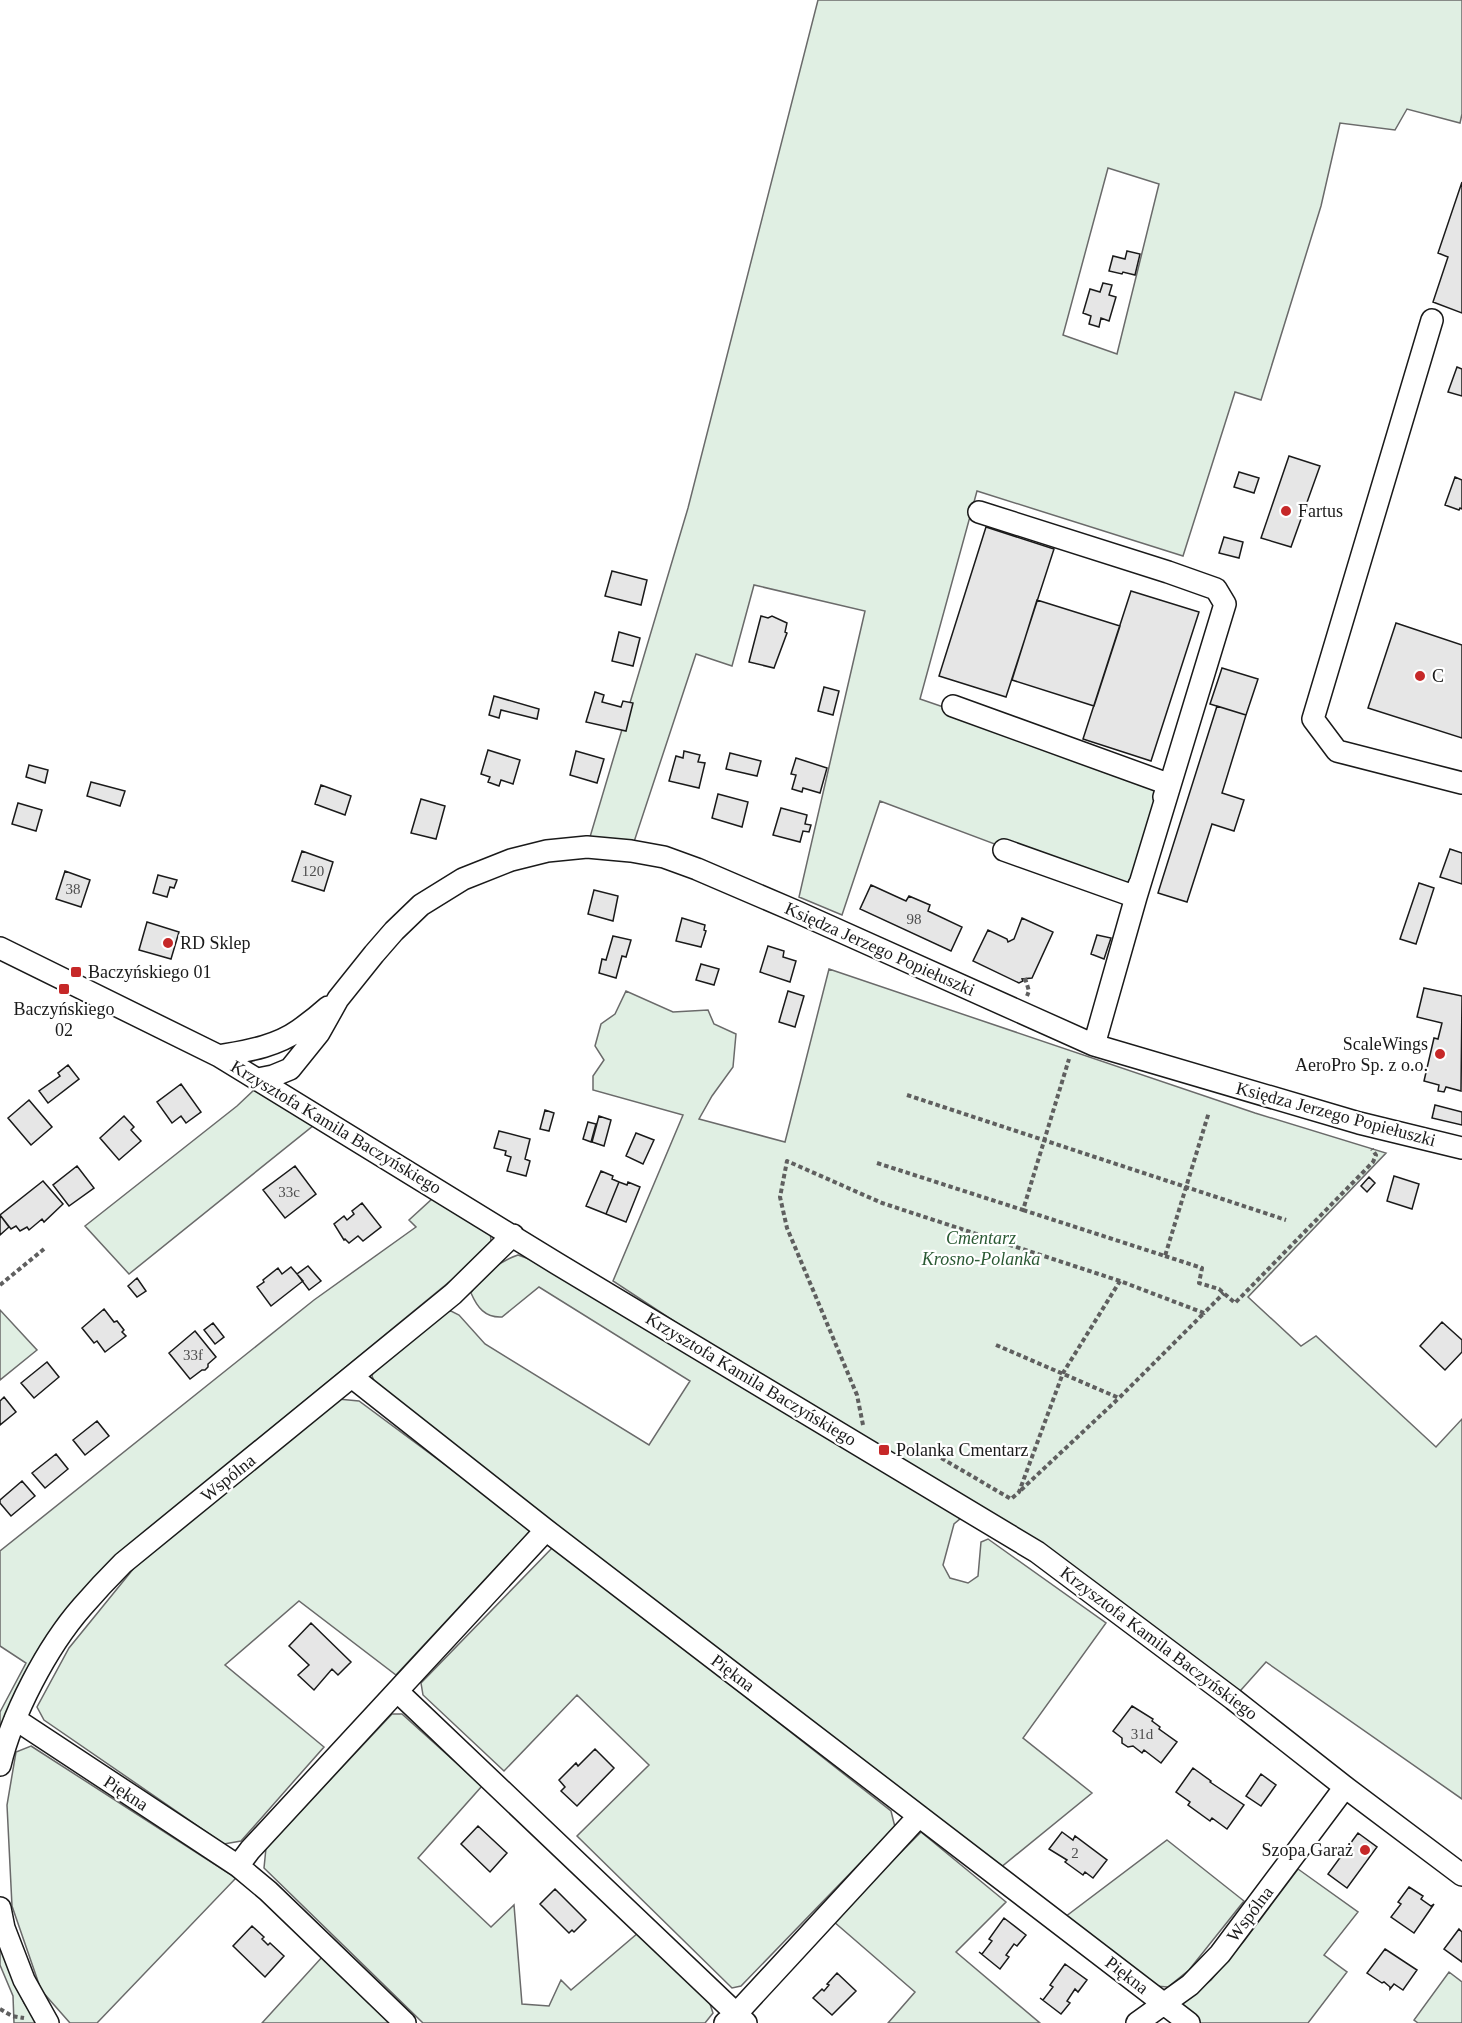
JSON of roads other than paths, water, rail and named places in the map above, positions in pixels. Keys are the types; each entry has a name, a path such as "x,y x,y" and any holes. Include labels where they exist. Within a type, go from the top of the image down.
{"street":[{"path":"1432,320 1313,719 1337,751 1462,783"},
{"path":"980,512 1216,589 1225,604 1136,897"},
{"path":"953,706 1168,784 1094,1045"},
{"name":"Księdza Jerzego Popiełuszki","path":"290,1069 319,1033 338,999 394,931 421,905 463,879 511,860 547,850 587,847 664,857 697,869 1094,1045 1359,1123 1462,1148"},
{"path":"1004,850 1136,897"},
{"name":"Krzysztofa Kamila Baczyńskiego","path":"0,948 219,1056 1036,1552 1266,1724 1462,1875"},
{"name":"Księdza Jerzego Popiełuszki","path":"219,1056 253,1050 280,1040 298,1031 338,999"},
{"path":"280,1040 263,1064 258,1079 290,1069"},
{"path":"290,1069 288,1083 300,1106"},
{"name":"Wspólna","path":"0,1766 15,1719 49,1653 81,1608 123,1563 453,1294 513,1235"},
{"name":"Piękna","path":"352,1377 546,1530 1189,2023"},
{"path":"238,1866 250,1850 546,1530"},
{"path":"397,1691 736,2020 919,1815"},
{"name":"Piękna","path":"15,1719 238,1866 268,1891 405,2023"},
{"name":"Wspólna","path":"1137,2023 1190,1985 1220,1954 1345,1787"},
{"path":"0,1908 4,1928 24,1980 48,2023"}],"place":[{"name":"Fartus","path":"1286,511"},
{"name":"C","path":"1420,676"},
{"name":"RD Sklep","path":"168,943"},
{"name":"Baczyńskiego 01","path":"76,972"},
{"name":"Baczyńskiego 02","path":"64,989"},
{"name":"ScaleWings AeroPro Sp. z o.o.","path":"1440,1054"},
{"name":"Polanka Cmentarz","path":"884,1450"},
{"name":"Szopa Garaż","path":"1365,1850"}],"park label":[{"name":"Cmentarz Krosno-Polanka","path":"981,1248"}]}
